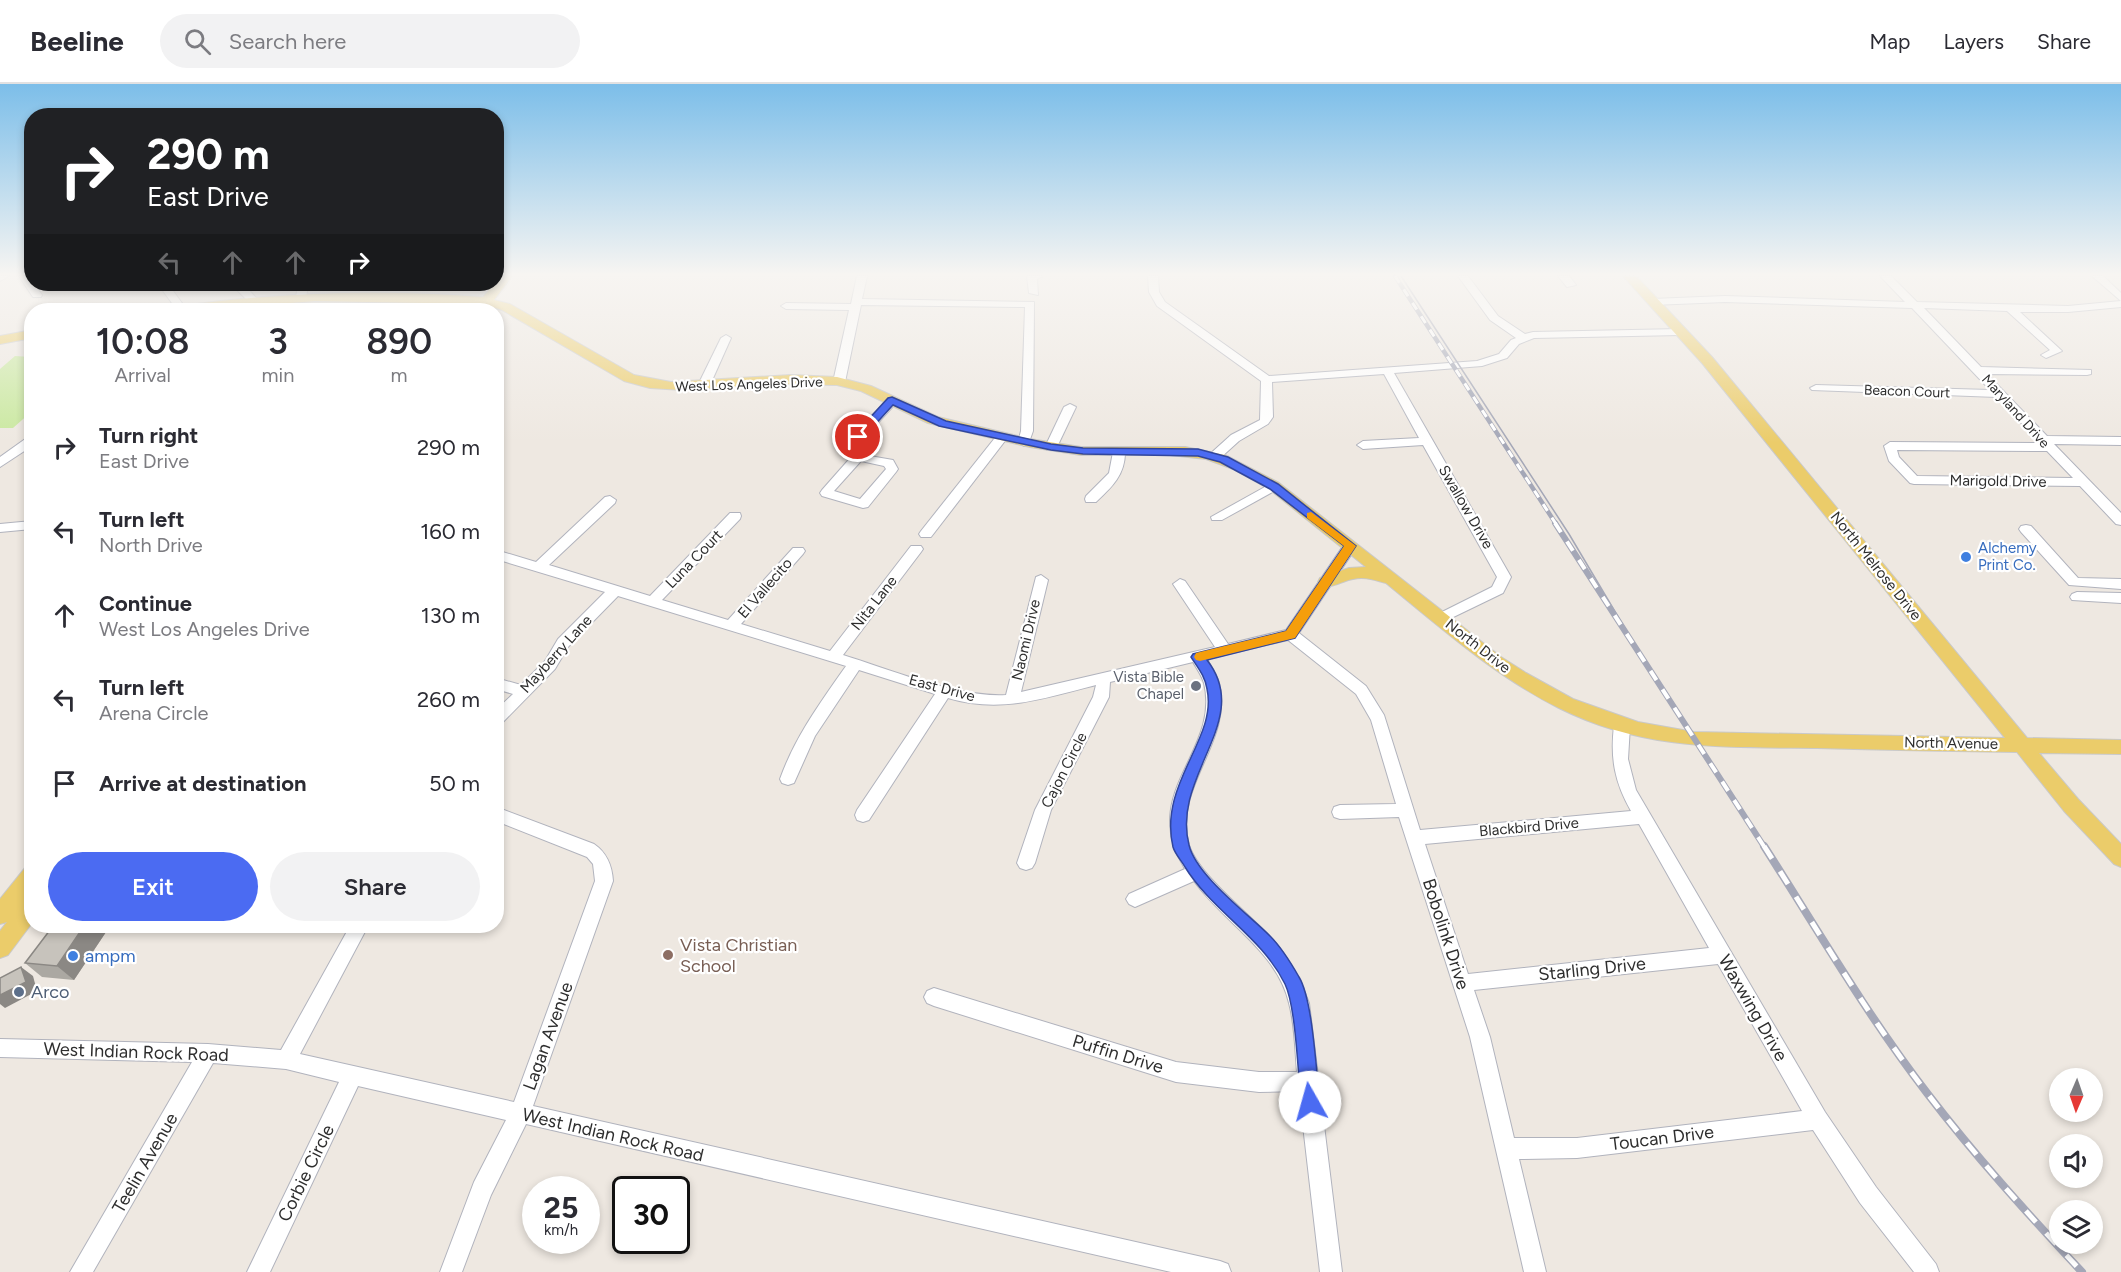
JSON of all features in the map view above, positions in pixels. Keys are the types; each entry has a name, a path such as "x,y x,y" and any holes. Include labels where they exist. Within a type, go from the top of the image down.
{"main road":[{"name":"West Los Angeles Drive","path":"548,331 629,378 644,384 673,387 808,380 839,382 892,400 943,423 1024,442 1051,447 1119,452 1175,451 1214,457"},
{"name":"North Melrose Drive","path":"1681,332 1707,360 2071,805 2121,858"},
{"path":"0,340 24,336"},
{"name":"North Drive","path":"1214,457 1251,472 1274,486 1495,661 1529,685 1566,705 1622,726 1660,735 1694,739 1780,740"},
{"path":"1326,582 1350,572 1377,574 1395,581"},
{"name":"North Avenue","path":"1780,740 2121,747"},
{"path":"0,915 24,884"},
{"path":"0,948 24,916"}],"street":[{"path":"839,382 850,331"},
{"path":"1024,442 1027,431 1029,331"},
{"path":"1199,331 1267,380 1488,362 1503,356 1522,338 1546,334 1681,332"},
{"path":"1513,331 1522,338"},
{"name":"Maryland Drive","path":"1941,331 2045,444 2121,521"},
{"path":"2036,331 2057,351 2046,355"},
{"path":"705,385 726,338"},
{"name":"Swallow Drive","path":"1387,370 1504,577 1498,590 1441,618"},
{"path":"1978,370 2087,372"},
{"path":"1214,457 1235,438 1264,422 1267,417 1265,386 1267,380"},
{"name":"Beacon Court","path":"1816,388 1998,394"},
{"path":"858,457 889,463 892,469 863,504 826,494 858,457 858,437 892,400"},
{"path":"1051,447 1070,407"},
{"path":"926,534 1002,437"},
{"path":"1363,445 1428,441"},
{"path":"2045,444 2121,441"},
{"name":"Marigold Drive","path":"2045,444 1890,446 1893,458 1914,480 2082,482"},
{"path":"0,463 24,446"},
{"path":"1091,499 1111,482 1120,465 1119,452"},
{"path":"1217,518 1274,486"},
{"path":"539,567 610,500"},
{"name":"Luna Court","path":"653,601 735,516"},
{"path":"0,528 24,526"},
{"path":"2026,530 2074,582 2121,584"},
{"path":"1291,634 1350,546"},
{"name":"Nita Lane","path":"833,657 916,549"},
{"name":"El Vallecito","path":"732,625 798,551"},
{"name":"East Drive","path":"504,557 945,691 996,701 1012,700 1102,680 1291,634"},
{"name":"Naomi Drive","path":"1012,700 1041,580"},
{"path":"1180,584 1225,651"},
{"name":"Mayberry Lane","path":"504,711 550,665 563,644 616,590"},
{"path":"2077,597 2121,598"},
{"name":"Bobolink Drive","path":"1291,634 1361,690 1379,718 1414,838 1480,1037 1535,1272"},
{"path":"1198,657 1208,671 1215,691 1214,716 1182,794 1177,815 1181,848 1208,888 1266,943 1293,982 1299,1003 1331,1272"},
{"path":"788,779 795,755 807,730 856,663"},
{"name":"Cajon Circle","path":"1026,863 1043,810 1101,697 1104,686 1102,680"},
{"path":"504,685 522,691"},
{"path":"863,815 945,691"},
{"name":"Waxwing Drive","path":"1622,726 1618,756 1620,771 1628,790 1818,1119 1868,1195 1928,1272"},
{"path":"1340,812 1407,810"},
{"name":"Lagan Avenue","path":"451,1272 482,1190 520,1114 604,881 603,863 599,856 588,849 504,817"},
{"name":"Blackbird Drive","path":"1414,838 1644,817"},
{"path":"1135,898 1197,872"},
{"path":"286,1060 355,933"},
{"name":"Starling Drive","path":"1461,982 1722,956"},
{"name":"Puffin Drive","path":"934,997 1176,1072 1259,1082 1308,1081"},
{"name":"West Indian Rock Road","path":"0,1048 208,1053 286,1060 1220,1272"},
{"name":"Teelin Avenue","path":"81,1272 208,1053"},
{"name":"Corbie Circle","path":"258,1272 353,1074"},
{"name":"Toucan Drive","path":"1506,1149 1577,1148 1818,1119"}],"green space":[{"path":"15,356 24,357 24,418 13,428 0,428 0,369"}],"building":[{"path":"48,933 79,933 57,966 25,963"},
{"path":"21,967 26,982 0,995 0,978"}],"tram line":[{"path":"1437,331 1569,534 1649,669"}],"railway":[{"path":"1431,331 1556,524"},
{"path":"1555,523 1765,848"},
{"path":"1764,846 1863,1002 1927,1093 1983,1162 2082,1272"}],"slow traffic":[{"path":"1200,657 1291,634 1350,546 1311,515"}],"place":[{"name":"Alchemy Print Co.","path":"1966,557"},
{"name":"Vista Bible Chapel","path":"1196,686"},
{"name":"Vista Christian School","path":"668,955"},
{"name":"ampm","path":"73,956"},
{"name":"Arco","path":"19,992"}],"route":[{"path":"858,437 892,400 943,423 1051,447 1083,451 1198,453 1224,460 1251,472 1274,486 1350,546 1291,634 1198,657 1208,671 1215,691 1214,716 1182,794 1177,815 1181,848 1208,888 1266,943 1293,982 1299,1003 1310,1102"}]}
